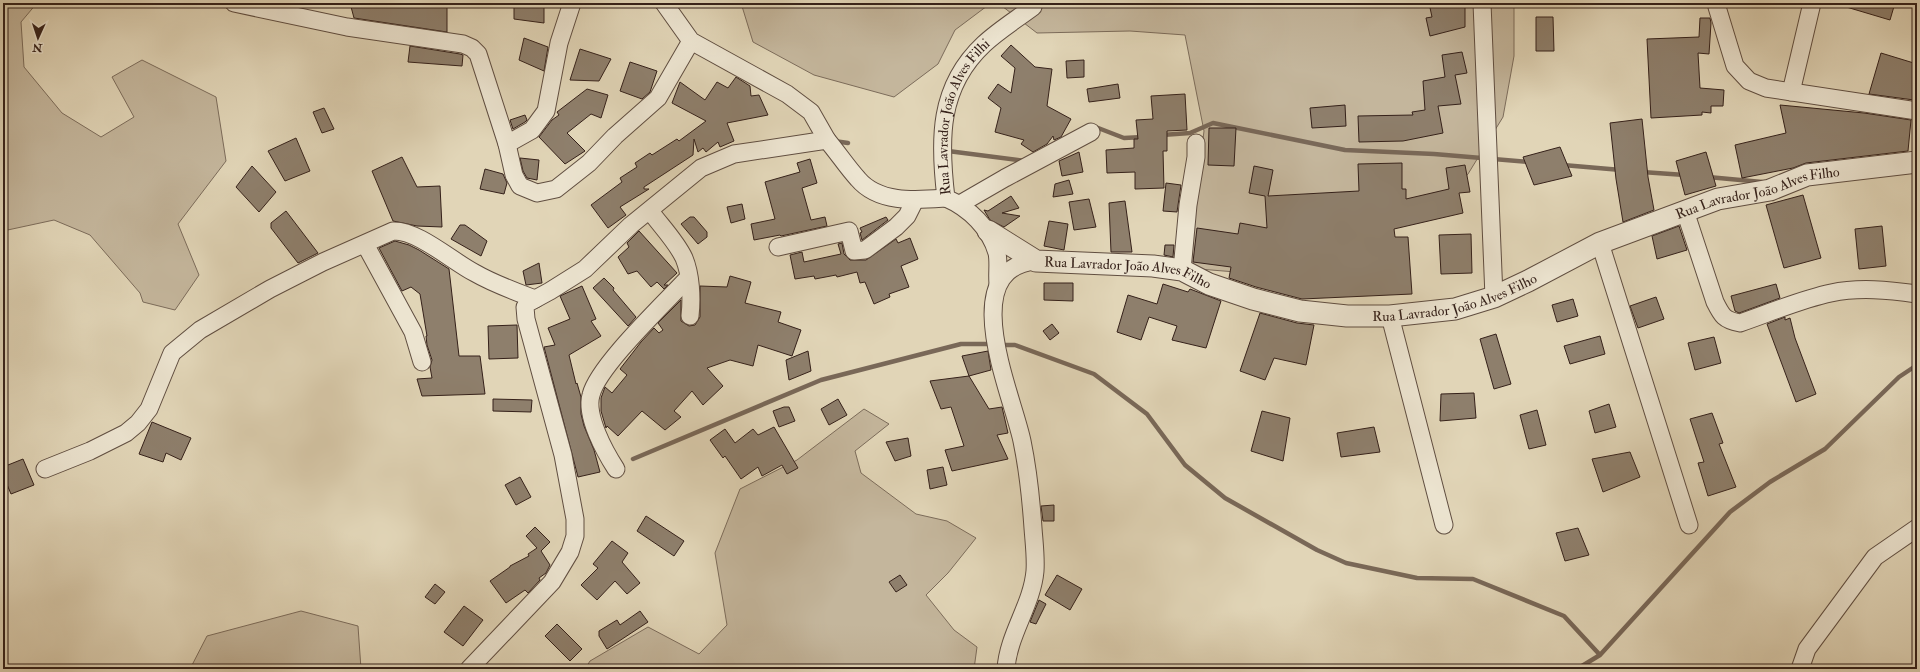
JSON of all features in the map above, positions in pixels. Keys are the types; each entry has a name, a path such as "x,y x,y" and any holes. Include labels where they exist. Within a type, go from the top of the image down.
{"street":[{"path":"234,3 347,27 463,44 472,48 478,54 507,144 514,175 520,186 537,193 556,189 589,163 615,136 658,98 691,41"},
{"path":"507,144 532,130 546,111 559,43 572,3"},
{"path":"664,3 691,41 787,94 811,112 827,140 858,180 871,190 889,198 953,201 1005,178 1090,132"},
{"path":"1482,3 1494,297"},
{"path":"1791,92 1812,3"},
{"name":"Rua Lavrador João Alves Filhi","path":"988,231 953,201 942,168 943,126 946,106 950,92 959,75 975,54 985,43 1033,7"},
{"path":"1717,7 1735,66 1749,81 1766,88 1917,111"},
{"path":"468,669 552,582 570,552 575,536 573,501 563,455 526,319 525,308 535,299 585,269 631,224 650,211 701,168 734,154 827,140"},
{"path":"1182,270 1188,205 1196,157 1196,143"},
{"name":"Rua Lavrador João Alves Filho","path":"988,231 1036,261 1153,266 1182,270 1209,284 1253,299 1300,311 1347,316 1390,316 1455,309 1494,297 1600,243 1685,210 1718,199 1770,190 1807,175 1917,162"},
{"path":"778,247 849,231 854,251 865,250 896,227 907,216 915,200"},
{"path":"1685,210 1715,302 1720,313 1728,321 1740,323 1831,293 1855,290 1882,290 1917,294"},
{"path":"650,211 674,242 684,258 691,303 690,316"},
{"path":"45,469 90,451 126,433 138,423 149,409 172,353 200,330 270,289 393,231 402,231 440,250 473,272 498,285 535,299"},
{"path":"988,231 997,253 998,284 994,306 995,344 1022,441 1031,496 1035,570 1031,593 1007,657 1006,669"},
{"path":"1600,243 1689,525"},
{"path":"365,244 413,332 422,362"},
{"path":"998,284 1004,273 1025,262 1036,261"},
{"path":"616,469 601,445 592,415 590,396 596,382 614,359 688,278"},
{"path":"1390,316 1444,525"},
{"path":"1800,669 1807,650 1875,557 1917,528"}],"shaded area":[{"path":"3,3 37,3 21,22 24,67 62,113 101,137 134,117 112,77 142,60 216,97 226,161 178,224 199,275 175,310 143,302 140,293 90,235 54,220 3,231"},
{"path":"741,3 991,3 955,30 938,64 894,97 814,75 753,42"},
{"path":"998,3 1514,3 1514,56 1503,117 1468,174 1436,210 1272,275 1187,268 1204,131 1185,35 1130,31 1037,33"},
{"path":"864,409 889,424 855,451 861,473 916,514 947,521 976,538 948,573 926,595 954,630 977,647 974,669 585,669 590,661 648,627 699,654 727,625 715,553 740,489 797,460"},
{"path":"301,611 358,626 361,669 190,669 207,636"}],"building":[{"path":"350,3 447,3 447,32 354,18"},
{"path":"514,3 544,3 544,23 514,19"},
{"path":"1429,3 1465,3 1465,27 1430,36 1426,18 1432,17"},
{"path":"1843,3 1895,3 1890,20 1843,6"},
{"path":"1536,17 1553,17 1554,51 1536,51"},
{"path":"1700,18 1710,18 1711,23 1709,54 1698,53 1700,88 1724,90 1723,106 1711,106 1711,113 1702,112 1702,115 1651,118 1647,39 1699,37"},
{"path":"524,38 548,47 544,71 519,60"},
{"path":"1011,45 1035,67 1052,69 1047,106 1071,119 1061,137 1054,140 1053,136 1047,144 1033,152 1021,144 1024,140 995,132 1001,108 988,98 998,84 1011,93 1015,68 1001,56"},
{"path":"410,46 463,55 462,66 408,62"},
{"path":"580,49 611,59 599,81 570,80"},
{"path":"1462,52 1467,73 1455,75 1461,104 1438,106 1443,133 1403,141 1359,142 1358,116 1413,115 1412,112 1425,110 1423,81 1445,77 1442,55"},
{"path":"1881,53 1917,64 1917,90 1914,100 1869,94"},
{"path":"1084,60 1084,77 1067,78 1066,61"},
{"path":"630,62 657,71 650,92 642,99 620,91"},
{"path":"736,77 750,86 751,96 759,95 768,115 727,123 734,141 720,147 718,142 706,152 703,148 698,152 694,139 693,155 644,187 644,189 649,189 620,207 626,215 608,228 591,205 622,182 620,178 637,167 635,163 650,153 652,155 677,139 679,141 706,121 672,103 680,82 705,100 717,82 728,88"},
{"path":"1118,84 1120,98 1089,102 1087,89"},
{"path":"587,89 608,95 601,118 591,114 567,133 585,151 565,164 539,137 552,120 559,115 557,112"},
{"path":"1185,94 1187,130 1167,131 1167,151 1163,151 1164,188 1135,189 1135,172 1107,173 1106,150 1134,148 1134,139 1138,139 1136,120 1153,119 1151,96"},
{"path":"1345,105 1346,126 1312,128 1310,108"},
{"path":"1780,105 1864,113 1911,120 1908,151 1806,163 1793,168 1742,178 1735,145 1786,133"},
{"path":"324,108 334,129 322,133 313,112"},
{"path":"525,115 527,120 513,129 510,120"},
{"path":"1642,119 1648,177 1654,210 1623,222 1616,179 1610,123"},
{"path":"1209,128 1236,128 1234,166 1208,165"},
{"path":"296,138 310,171 285,181 268,151"},
{"path":"1560,147 1572,176 1534,185 1523,157"},
{"path":"1079,152 1083,172 1062,176 1059,161"},
{"path":"1706,152 1716,186 1685,195 1676,161"},
{"path":"402,157 417,187 440,186 442,227 417,226 393,221 372,171"},
{"path":"520,158 539,160 537,180 527,178 523,171"},
{"path":"810,159 817,183 802,188 811,220 825,217 827,226 754,240 751,224 775,219 765,182 800,172 797,163"},
{"path":"1402,163 1402,189 1406,189 1406,199 1449,189 1446,168 1465,165 1470,192 1459,193 1463,213 1394,229 1395,237 1408,237 1412,294 1302,299 1229,278 1231,267 1193,262 1197,228 1238,234 1240,223 1267,228 1265,196 1249,193 1254,166 1273,170 1268,196 1359,191 1358,164"},
{"path":"252,166 276,192 259,212 236,187"},
{"path":"485,169 503,174 507,183 504,194 480,189"},
{"path":"1069,180 1073,194 1053,197 1055,184"},
{"path":"1166,183 1181,185 1177,212 1163,211"},
{"path":"1803,195 1821,258 1784,268 1766,205"},
{"path":"1011,196 1019,208 1002,213 1020,216 1004,227 990,220 984,210 988,211"},
{"path":"1089,199 1096,227 1074,230 1069,202"},
{"path":"1125,201 1132,252 1111,252 1109,203"},
{"path":"742,204 745,219 731,223 727,207"},
{"path":"286,211 318,253 298,263 271,228 271,223"},
{"path":"690,217 694,217 707,232 707,237 698,244 681,224"},
{"path":"886,217 888,220 862,240 860,233 862,232 860,228"},
{"path":"1049,221 1068,224 1064,250 1044,246"},
{"path":"460,225 465,225 487,241 481,256 451,239"},
{"path":"1679,226 1687,250 1657,259 1652,236"},
{"path":"1882,226 1886,266 1859,269 1855,229"},
{"path":"639,231 677,273 664,285 668,285 664,289 657,282 651,287 637,271 628,274 618,257 629,247 627,243"},
{"path":"1471,234 1472,273 1441,274 1439,235"},
{"path":"910,238 918,259 901,266 909,287 889,294 890,297 874,304 865,282 860,283 857,272 837,277 836,275 815,279 814,276 795,279 790,255 802,252 804,262 841,254 838,244 842,243 844,254 850,260 866,260 896,239 898,243"},
{"path":"395,241 419,250 449,269 459,356 480,356 485,394 422,396 417,379 432,378 430,367 432,360 427,345 427,336 420,294 411,287 402,291 379,248"},
{"path":"1165,245 1174,245 1173,257 1164,255"},
{"path":"539,263 542,283 526,285 523,271"},
{"path":"730,276 751,282 745,303 781,312 778,322 801,330 792,356 758,345 753,366 730,360 707,368 723,386 703,405 692,391 674,411 681,417 665,430 642,411 618,436 607,426 606,428 601,411 601,398 605,387 612,393 627,375 620,369 641,342 654,328 659,333 663,330 658,323 681,300 681,321 689,326 695,325 700,317 700,286 727,287"},
{"path":"604,278 614,288 613,290 636,317 628,326 593,288"},
{"path":"1044,283 1073,283 1073,301 1044,300"},
{"path":"1163,284 1188,292 1190,289 1221,301 1206,348 1172,340 1177,326 1149,317 1141,340 1117,332 1128,295 1157,304"},
{"path":"1776,284 1780,298 1739,313 1735,311 1731,296"},
{"path":"582,286 596,319 591,321 601,336 569,355 576,384 577,383 581,397 581,414 584,426 594,450 600,472 578,477 544,347 555,345 548,328 570,319 560,296"},
{"path":"1656,297 1664,319 1638,328 1630,306"},
{"path":"1573,299 1578,316 1557,322 1552,305"},
{"path":"1260,313 1297,323 1314,325 1306,365 1274,358 1265,380 1240,371"},
{"path":"1785,317 1785,320 1790,318 1795,338 1816,394 1796,402 1767,324"},
{"path":"1052,324 1059,333 1050,340 1043,331"},
{"path":"517,325 518,358 489,359 488,326"},
{"path":"1496,334 1511,384 1494,389 1480,339"},
{"path":"1600,336 1605,354 1570,364 1564,346"},
{"path":"1714,337 1721,363 1695,370 1688,343"},
{"path":"808,351 811,371 789,380 786,360"},
{"path":"988,351 991,370 969,376 962,356"},
{"path":"969,376 989,409 1002,407 1008,433 997,435 1008,459 952,471 945,450 964,446 951,407 941,409 930,381"},
{"path":"1474,393 1476,418 1440,421 1441,394"},
{"path":"493,399 532,400 531,412 493,411"},
{"path":"838,399 847,415 829,425 821,409"},
{"path":"1609,404 1616,427 1595,433 1589,411"},
{"path":"784,407 789,407 795,421 779,427 773,411"},
{"path":"1537,410 1546,445 1529,449 1520,415"},
{"path":"1262,411 1290,418 1283,461 1251,451"},
{"path":"1712,413 1723,443 1719,444 1736,487 1708,496 1698,463 1704,462 1690,419"},
{"path":"152,422 191,438 181,460 166,453 163,462 139,454"},
{"path":"774,427 798,468 787,474 782,465 762,476 758,467 741,479 725,456 723,458 710,440 725,429 735,443 753,429 758,435"},
{"path":"1374,427 1380,452 1341,457 1337,433"},
{"path":"908,438 911,456 895,461 886,442"},
{"path":"1630,452 1640,477 1603,492 1592,459"},
{"path":"23,459 34,485 11,494 3,475 3,467"},
{"path":"943,467 947,485 930,489 927,470"},
{"path":"520,477 531,497 516,505 505,485"},
{"path":"1054,505 1054,521 1043,521 1041,506"},
{"path":"646,516 684,541 674,556 637,531"},
{"path":"535,527 550,542 541,551 550,565 546,573 539,578 540,580 528,593 525,590 506,603 490,581 510,566 529,556 528,554 537,548 526,536"},
{"path":"1578,528 1589,555 1565,561 1556,533"},
{"path":"612,541 628,553 622,562 640,583 627,594 615,581 597,600 581,585 598,568 593,564"},
{"path":"900,575 907,585 896,592 889,582"},
{"path":"1057,575 1082,589 1070,610 1045,595"},
{"path":"435,584 445,592 435,604 425,597"},
{"path":"1039,600 1046,604 1036,624 1030,622"},
{"path":"464,606 483,620 463,646 444,632"},
{"path":"640,611 648,622 607,649 599,636 599,631 617,620 620,625"},
{"path":"557,624 582,649 570,661 545,636"}],"waterway":[{"path":"1162,135 1190,133 1213,123 1345,150 1434,154 1529,162"},
{"path":"1093,126 1124,138 1143,137"},
{"path":"834,141 848,143"},
{"path":"948,151 1025,161"},
{"path":"1563,165 1621,170"},
{"path":"1642,172 1685,175"},
{"path":"1708,177 1762,182"},
{"path":"633,459 821,380 961,344 993,344"},
{"path":"1000,345 1015,345 1094,374 1147,414 1185,465 1225,498 1317,550 1346,563 1417,578 1473,579 1564,616 1600,655"},
{"path":"1577,669 1600,655 1730,512 1770,482 1825,449 1899,377 1917,365"}]}
